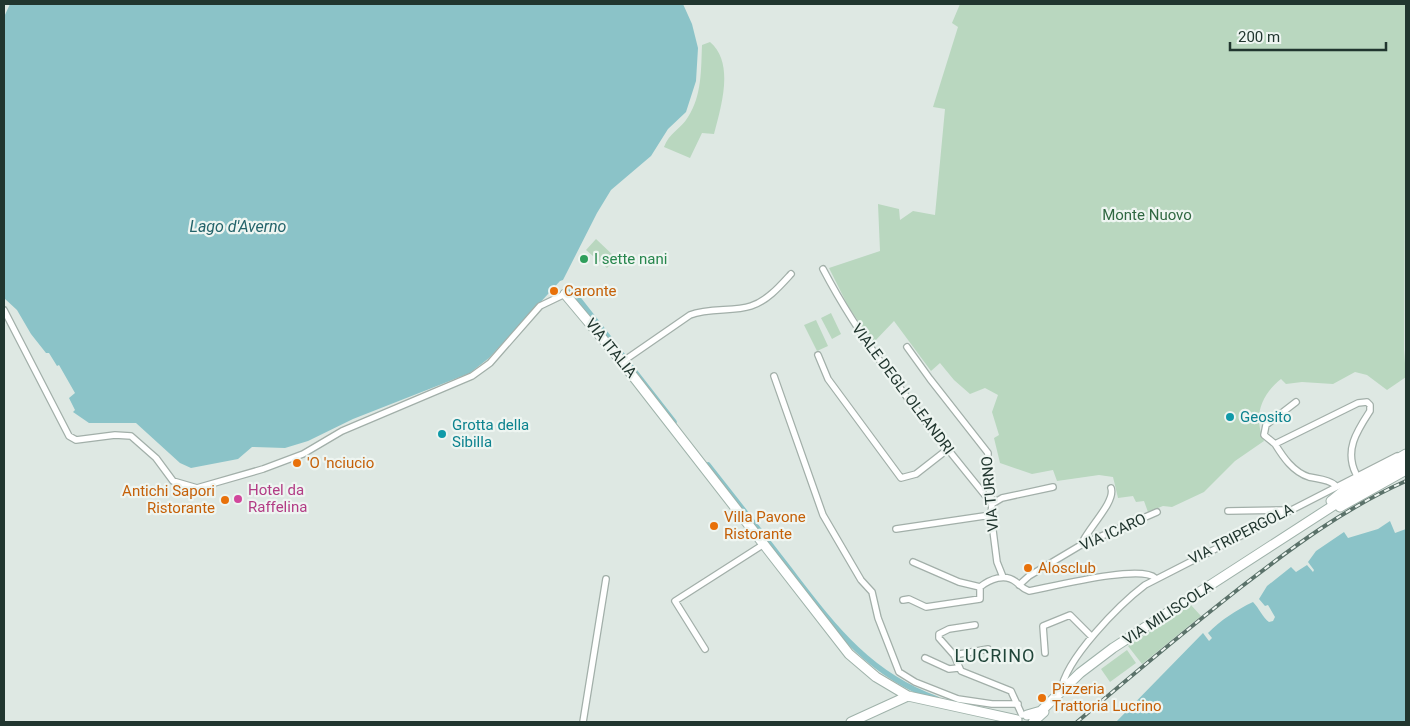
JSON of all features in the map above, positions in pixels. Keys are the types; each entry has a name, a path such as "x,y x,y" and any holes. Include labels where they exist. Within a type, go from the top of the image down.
{"street":[{"name":"VIALE DEGLI OLEANDRI","path":"823,269 843,307 870,348 992,504"},
{"path":"622,362 690,315 698,312 743,307 758,303 791,274"},
{"name":"VIA ITALIA","path":"4,310 68,436 76,440 115,435 131,436 156,458 167,475 181,484 198,488 264,469 303,454 342,431 472,376 490,363 540,306 565,294 622,362 849,654 876,677 908,696 1024,719"},
{"name":"VIA TURNO","path":"907,347 988,453 986,476 992,504 991,515 997,562 1004,577"},
{"path":"818,355 828,379 901,478 916,474 948,450"},
{"path":"774,376 823,515 834,530 861,580 872,592 878,618 891,656 899,672 908,678 958,699 992,704 1018,704"},
{"path":"1296,402 1266,425 1264,435 1275,444 1295,470 1336,485"},
{"path":"1275,444 1358,403 1367,402 1370,405 1370,411 1357,429 1352,448 1356,474"},
{"name":"VIA TRIPERGOLA","path":"1061,691 1064,680 1092,637 1116,608 1155,578 1356,474 1386,460 1406,454"},
{"name":"VIA MILISCOLA","path":"1315,518 1341,492 1406,454"},
{"name":"VIA MILISCOLA","path":"1024,719 1039,713 1061,691 1119,644 1345,498 1406,462"},
{"name":"VIA MILISCOLA","path":"1315,518 1334,510 1406,470"},
{"path":"992,504 1002,498 1053,487"},
{"path":"1081,545 1085,534 1109,504 1113,494 1111,488"},
{"path":"1228,511 1289,510"},
{"name":"VIA ICARO","path":"1019,585 1081,545 1157,512"},
{"path":"896,529 991,515"},
{"path":"705,649 675,601 764,544"},
{"path":"913,562 959,582 980,587 991,579 1004,577 1029,591 1129,573 1149,574 1155,578"},
{"path":"583,722 606,579"},
{"path":"903,600 909,599 926,607 980,599 980,587"},
{"path":"1045,652 1043,626 1070,615 1092,637"},
{"path":"975,625 949,629 939,634 939,638 954,655 958,668 967,675 1007,688 1014,694 1024,719 1096,661"},
{"path":"954,655 988,649"},
{"path":"925,658 949,669 958,668"},
{"path":"851,722 908,696"}],"green space":[{"name":"Monte Nuovo","path":"960,4 1406,4 1404,350 1406,377 1387,390 1367,375 1355,372 1333,384 1302,382 1286,384 1281,379 1268,392 1261,407 1259,423 1264,441 1235,461 1204,492 1172,507 1163,506 1148,512 1144,501 1136,502 1133,496 1118,498 1113,477 1099,475 1057,481 1053,470 1032,474 1000,463 994,438 999,435 992,412 998,395 985,388 970,394 954,380 940,363 931,371 894,321 873,343 848,306 829,268 880,251 878,204 899,209 900,220 913,211 935,215 945,109 933,107 958,27 952,23"},
{"path":"710,42 718,51 724,73 720,111 714,134 702,133 690,158 664,147 693,109 700,82 702,45"},
{"path":"596,239 616,258 607,268 586,250"},
{"path":"831,313 841,334 832,339 821,318"},
{"path":"816,320 828,346 817,351 804,325"},
{"path":"1191,605 1201,616 1142,664 1128,646"},
{"path":"1127,650 1136,663 1110,682 1101,669"}],"water":[{"name":"Lago d'Averno","path":"10,4 683,4 692,24 698,48 696,81 686,112 668,129 651,156 611,190 597,213 563,280 489,358 470,373 353,419 308,441 285,448 252,447 238,459 191,468 180,463 136,423 89,423 73,412 75,410 69,398 75,393 59,365 57,366 49,353 46,353 31,334 17,310 4,298 4,17"},
{"path":"1390,521 1395,533 1406,529 1406,722 1116,722 1203,633 1209,641 1212,638 1208,633 1235,612 1253,602 1269,622 1273,621 1275,617 1268,605 1265,606 1259,599 1267,586 1291,567 1296,572 1307,565 1313,572 1314,570 1308,562 1316,551 1344,532 1348,538 1378,529"}],"waterway":[{"path":"569,287 623,356"},
{"path":"628,363 674,422"},
{"path":"708,465 818,606 851,644 890,676 937,699"}],"railway":[{"path":"1077,722 1199,620 1281,557 1320,529 1362,503 1406,481"}],"place":[{"name":"I sette nani","path":"584,259"},
{"name":"Caronte","path":"554,291"},
{"name":"Geosito","path":"1230,417"},
{"name":"Grotta della Sibilla","path":"442,434"},
{"name":"'O 'nciucio","path":"297,463"},
{"name":"Hotel da Raffelina","path":"238,499"},
{"name":"Antichi Sapori Ristorante","path":"225,500"},
{"name":"Villa Pavone Ristorante","path":"714,526"},
{"name":"Alosclub","path":"1028,568"},
{"name":"Pizzeria Trattoria Lucrino","path":"1042,698"}],"district":[{"name":"LUCRINO","path":"995,655"}]}
